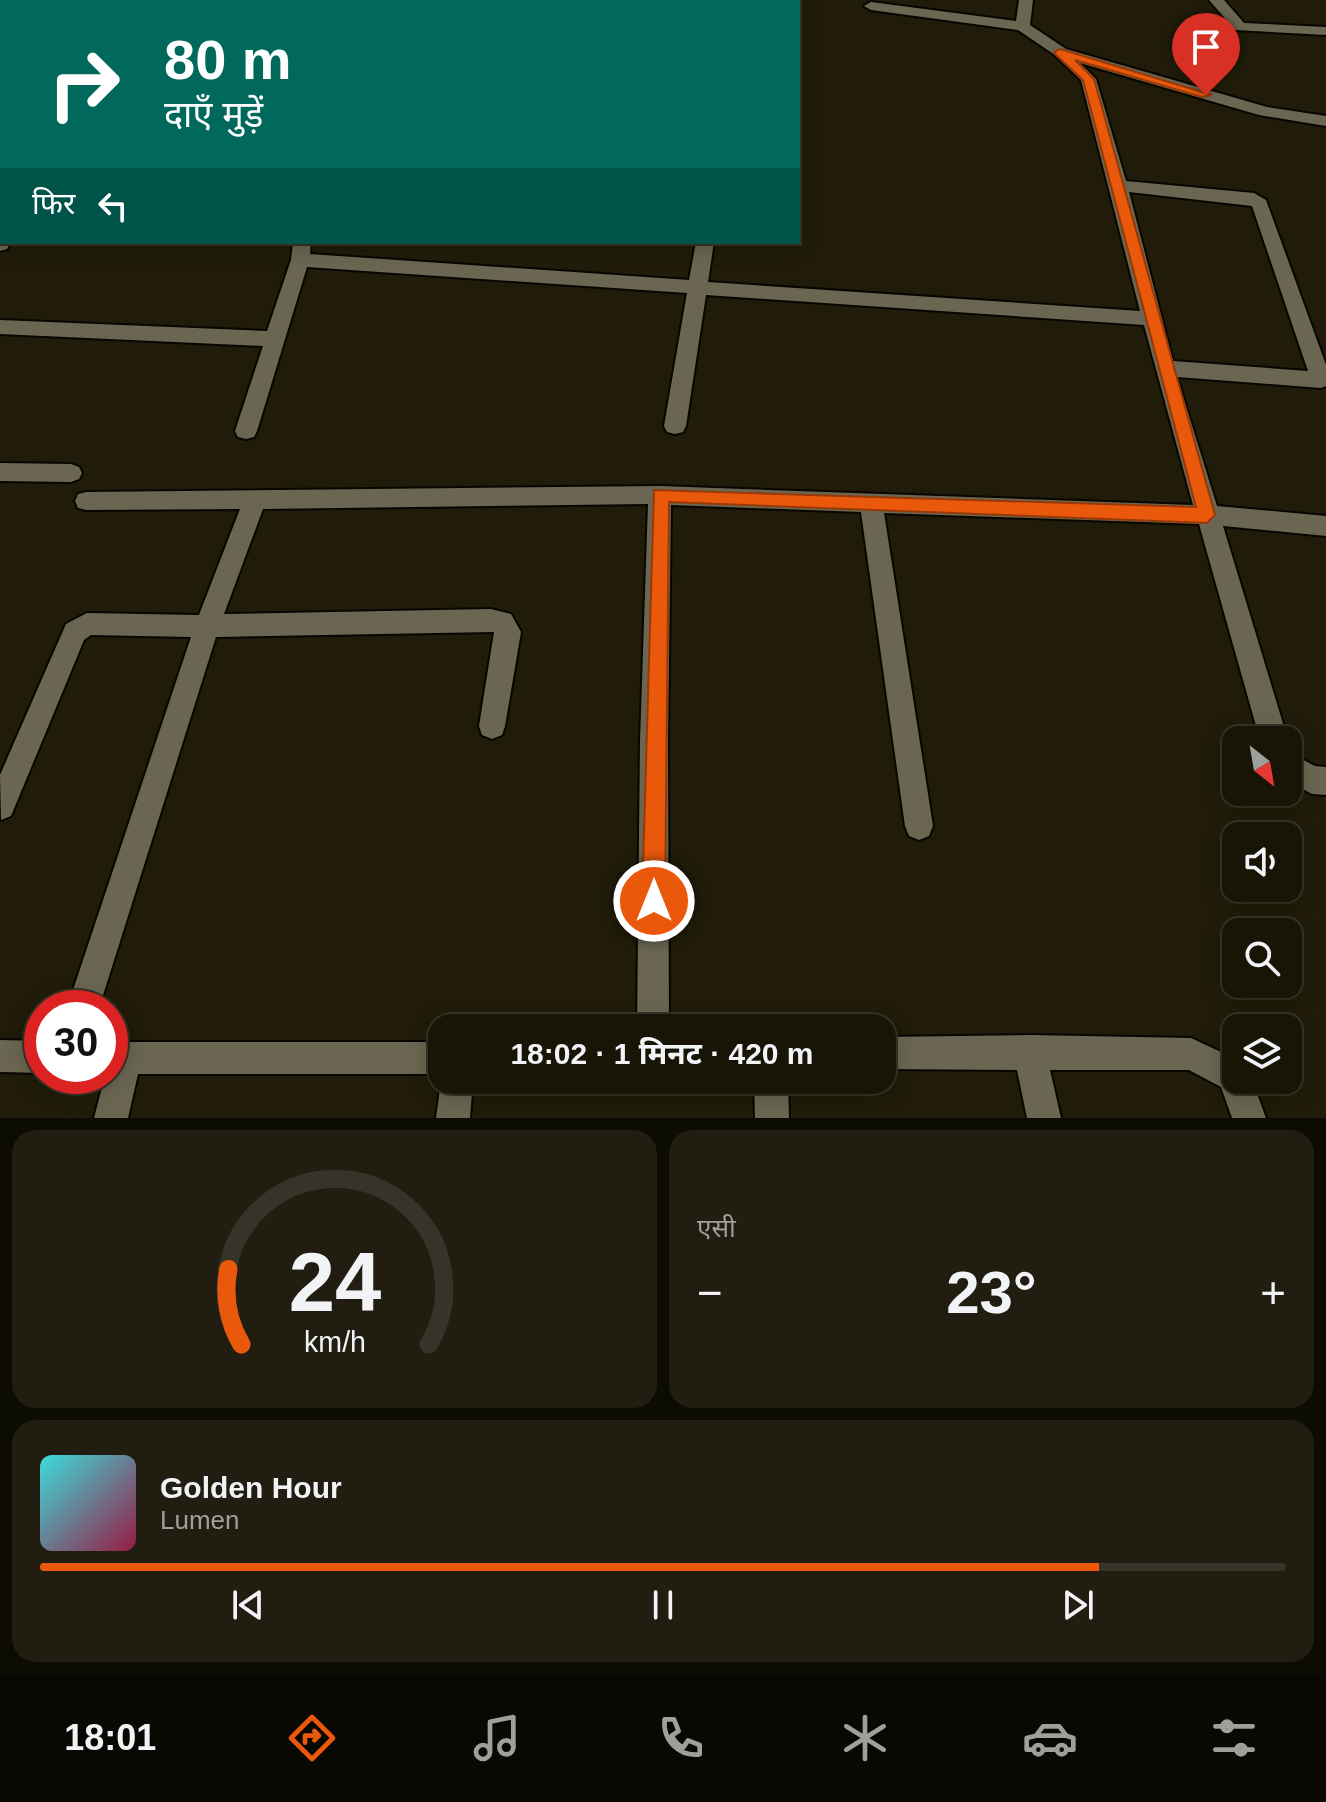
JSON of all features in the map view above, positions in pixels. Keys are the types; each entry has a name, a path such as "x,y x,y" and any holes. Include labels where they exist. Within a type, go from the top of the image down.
{"street":[{"path":"1022,26 1026,0"},
{"path":"1216,0 1240,27 1326,31"},
{"path":"871,6 1022,26 1060,52 1088,79 1119,186 1165,368 1270,726"},
{"path":"1060,52 1265,112 1326,121"},
{"path":"1119,186 1254,199 1260,204 1323,380 1165,368"},
{"path":"675,426 705,244"},
{"path":"246,431 301,251 699,286 1153,319"},
{"path":"0,327 275,339"},
{"path":"0,472 71,473"},
{"path":"86,501 660,495 1207,515 1326,526"},
{"path":"653,1014 654,741 660,495"},
{"path":"89,990 207,626 255,500"},
{"path":"871,501 919,826"},
{"path":"1,806 75,632 87,624 207,626 502,622 508,632 492,726"},
{"path":"1302,774 1312,780 1326,781"},
{"path":"1030,1051 1044,1118"},
{"path":"896,1053 1191,1054 1234,1076 1249,1118"},
{"path":"0,1056 24,1057"},
{"path":"128,1058 428,1058"},
{"path":"111,1118 114,1094"},
{"path":"453,1118 455,1094"},
{"path":"771,1094 772,1118"}],"route":[{"path":"654,901 660,495 1207,515 1088,79 1060,52 1206,95"}]}
